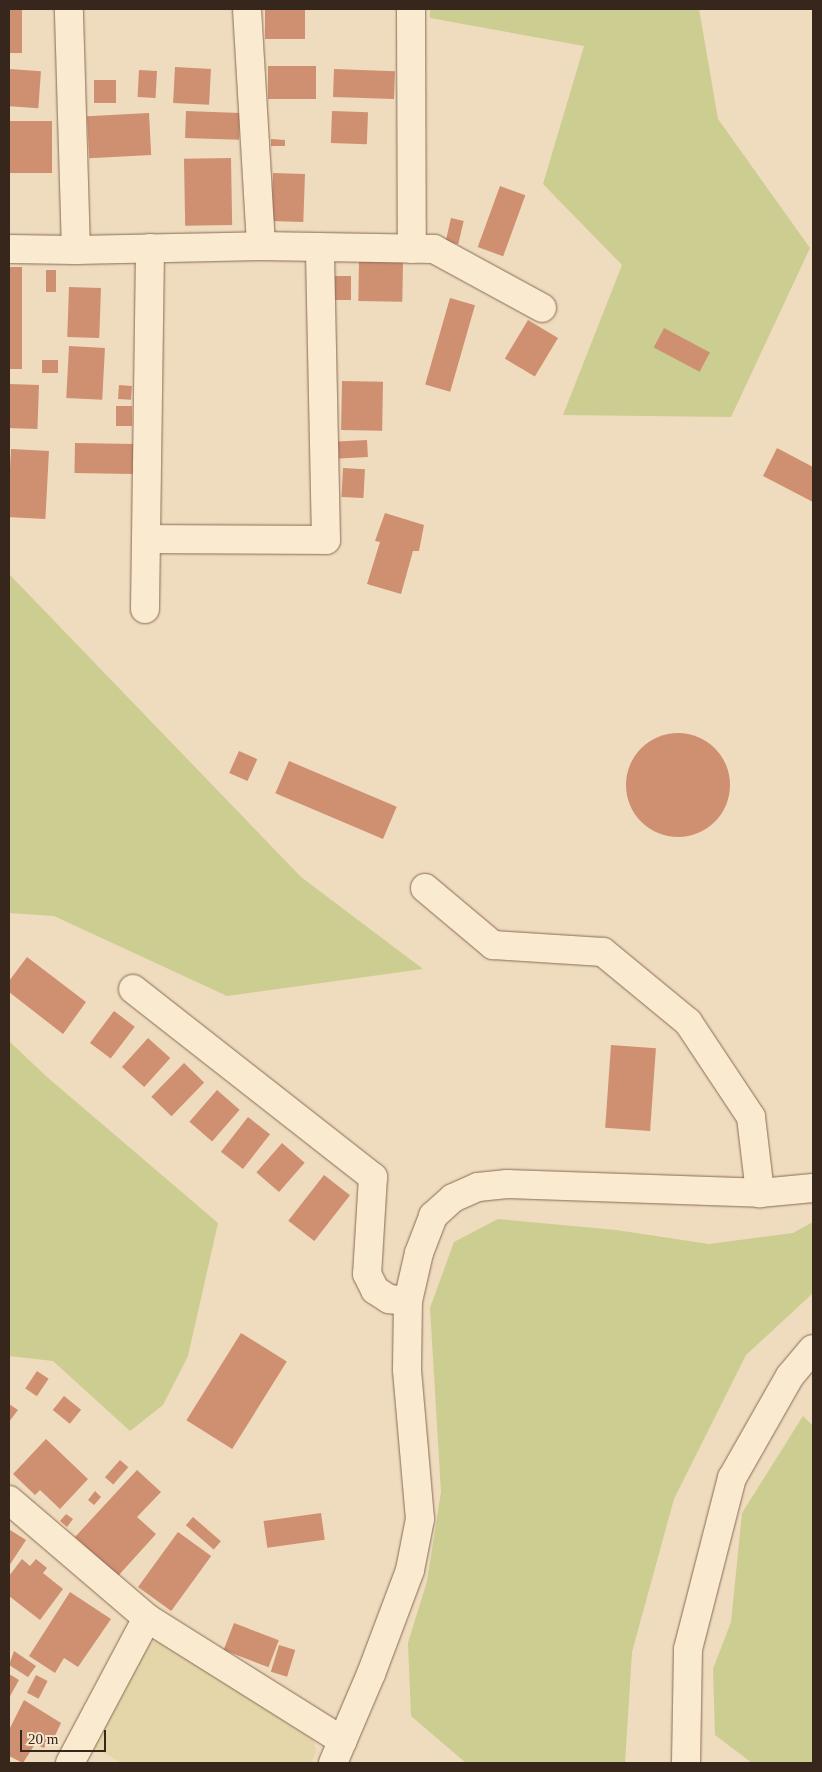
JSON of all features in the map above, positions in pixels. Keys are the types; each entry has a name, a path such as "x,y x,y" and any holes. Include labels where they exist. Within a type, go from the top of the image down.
{"street":[{"path":"69,9 76,250"},
{"path":"247,9 261,246"},
{"path":"411,9 412,249"},
{"path":"9,249 76,250 261,246 434,249 542,308"},
{"path":"146,539 326,540 320,247"},
{"path":"145,608 150,248"},
{"path":"425,888 493,945 603,952 688,1022 751,1117 760,1193"},
{"path":"133,989 373,1177 367,1274 375,1290 389,1299 408,1301"},
{"path":"9,1500 147,1618 338,1752 410,1570 420,1519 407,1370 408,1301 419,1253 433,1216 453,1198 478,1187 507,1184 760,1193 813,1188"},
{"path":"686,1763 688,1649 732,1478 790,1376 813,1349"},
{"path":"79,1760 147,1618"}],"shaded area":[{"path":"162,1640 313,1736 316,1752 311,1763 122,1763 91,1746 145,1644"}],"green space":[{"path":"430,9 699,9 718,119 810,248 731,417 563,415 622,265 543,184 584,46 430,18"},
{"path":"9,574 301,877 423,969 227,996 54,916 9,913"},
{"path":"9,1041 47,1077 218,1223 188,1356 163,1405 130,1431 53,1361 9,1356"},
{"path":"498,1219 616,1230 709,1244 793,1233 813,1222 813,1293 746,1355 674,1499 632,1652 625,1763 466,1763 411,1716 408,1643 427,1581 441,1492 430,1308 454,1242"},
{"path":"803,1416 813,1426 813,1763 752,1763 715,1735 713,1669 731,1622 742,1513"}],"building":[{"path":"9,9 22,9 22,53 9,53"},
{"path":"265,9 305,9 305,39 265,39"},
{"path":"268,66 316,66 316,99 268,99"},
{"path":"175,67 211,69 209,105 173,103"},
{"path":"9,69 41,71 38,108 9,106"},
{"path":"334,69 395,71 394,99 333,97"},
{"path":"139,70 157,71 156,98 138,97"},
{"path":"94,80 116,80 116,103 94,103"},
{"path":"186,111 240,113 239,140 185,138"},
{"path":"332,111 368,112 367,144 331,143"},
{"path":"149,113 151,155 89,158 87,116"},
{"path":"9,121 52,121 52,173 9,173"},
{"path":"271,139 285,140 285,146 271,146"},
{"path":"231,158 232,225 185,226 184,159"},
{"path":"273,173 305,174 303,222 271,221"},
{"path":"500,186 525,195 503,256 478,247"},
{"path":"451,218 464,221 458,244 446,241"},
{"path":"359,261 403,262 402,302 358,301"},
{"path":"9,267 22,267 22,369 9,369"},
{"path":"46,270 56,270 56,292 46,292"},
{"path":"334,276 351,276 351,300 334,300"},
{"path":"69,287 101,288 99,338 67,337"},
{"path":"450,298 475,305 450,392 425,385"},
{"path":"528,320 558,338 535,377 505,359"},
{"path":"664,328 710,352 700,372 654,347"},
{"path":"69,346 105,348 102,400 66,398"},
{"path":"42,360 58,360 58,373 42,373"},
{"path":"342,381 383,382 382,431 341,430"},
{"path":"9,384 39,385 37,429 9,428"},
{"path":"119,385 132,386 131,400 118,399"},
{"path":"116,406 132,406 132,426 116,426"},
{"path":"367,440 368,457 339,458 338,442"},
{"path":"75,443 134,444 133,474 74,473"},
{"path":"777,448 813,467 813,502 763,476"},
{"path":"11,449 49,451 45,519 9,517"},
{"path":"343,468 365,469 363,498 341,497"},
{"path":"385,513 424,525 419,551 413,551 401,594 367,584 380,542 375,541"},
{"path":"678,733 698,737 715,748 726,765 730,785 726,805 715,822 698,833 678,837 658,833 641,822 630,805 626,785 630,765 641,748 658,737"},
{"path":"239,751 257,759 248,781 229,773"},
{"path":"289,761 397,807 383,839 275,793"},
{"path":"27,957 86,1002 63,1034 9,992 9,981"},
{"path":"114,1011 135,1027 111,1059 90,1043"},
{"path":"148,1038 170,1058 144,1087 122,1067"},
{"path":"611,1045 656,1048 650,1131 605,1128"},
{"path":"184,1063 204,1082 171,1116 151,1097"},
{"path":"217,1090 240,1110 212,1141 189,1122"},
{"path":"248,1117 270,1134 243,1169 221,1152"},
{"path":"282,1143 305,1163 279,1192 256,1172"},
{"path":"324,1175 350,1195 314,1241 288,1221"},
{"path":"241,1333 287,1362 232,1449 186,1420"},
{"path":"37,1371 49,1379 37,1396 25,1388"},
{"path":"64,1396 81,1410 70,1424 53,1410"},
{"path":"9,1404 18,1410 9,1422"},
{"path":"46,1439 88,1479 60,1509 40,1490 35,1495 13,1474"},
{"path":"120,1460 128,1467 113,1485 105,1477"},
{"path":"137,1470 161,1492 137,1517 156,1534 118,1576 75,1537"},
{"path":"95,1491 101,1497 94,1505 88,1500"},
{"path":"321,1513 325,1540 267,1548 264,1521"},
{"path":"66,1514 73,1519 67,1527 60,1521"},
{"path":"193,1517 221,1541 214,1550 186,1525"},
{"path":"9,1531 26,1540 9,1566"},
{"path":"178,1532 211,1556 171,1611 138,1587"},
{"path":"22,1559 30,1566 36,1559 47,1568 43,1573 63,1589 40,1620 9,1596 9,1576"},
{"path":"70,1592 111,1619 78,1667 64,1658 55,1673 29,1656"},
{"path":"234,1623 279,1640 268,1667 224,1650"},
{"path":"279,1645 295,1650 287,1677 271,1672"},
{"path":"14,1651 36,1666 28,1677 9,1665"},
{"path":"9,1674 19,1680 9,1698"},
{"path":"36,1675 48,1681 39,1699 27,1693"},
{"path":"24,1700 61,1723 52,1742 48,1740 44,1748 35,1744 23,1763 9,1756 9,1730"}]}
